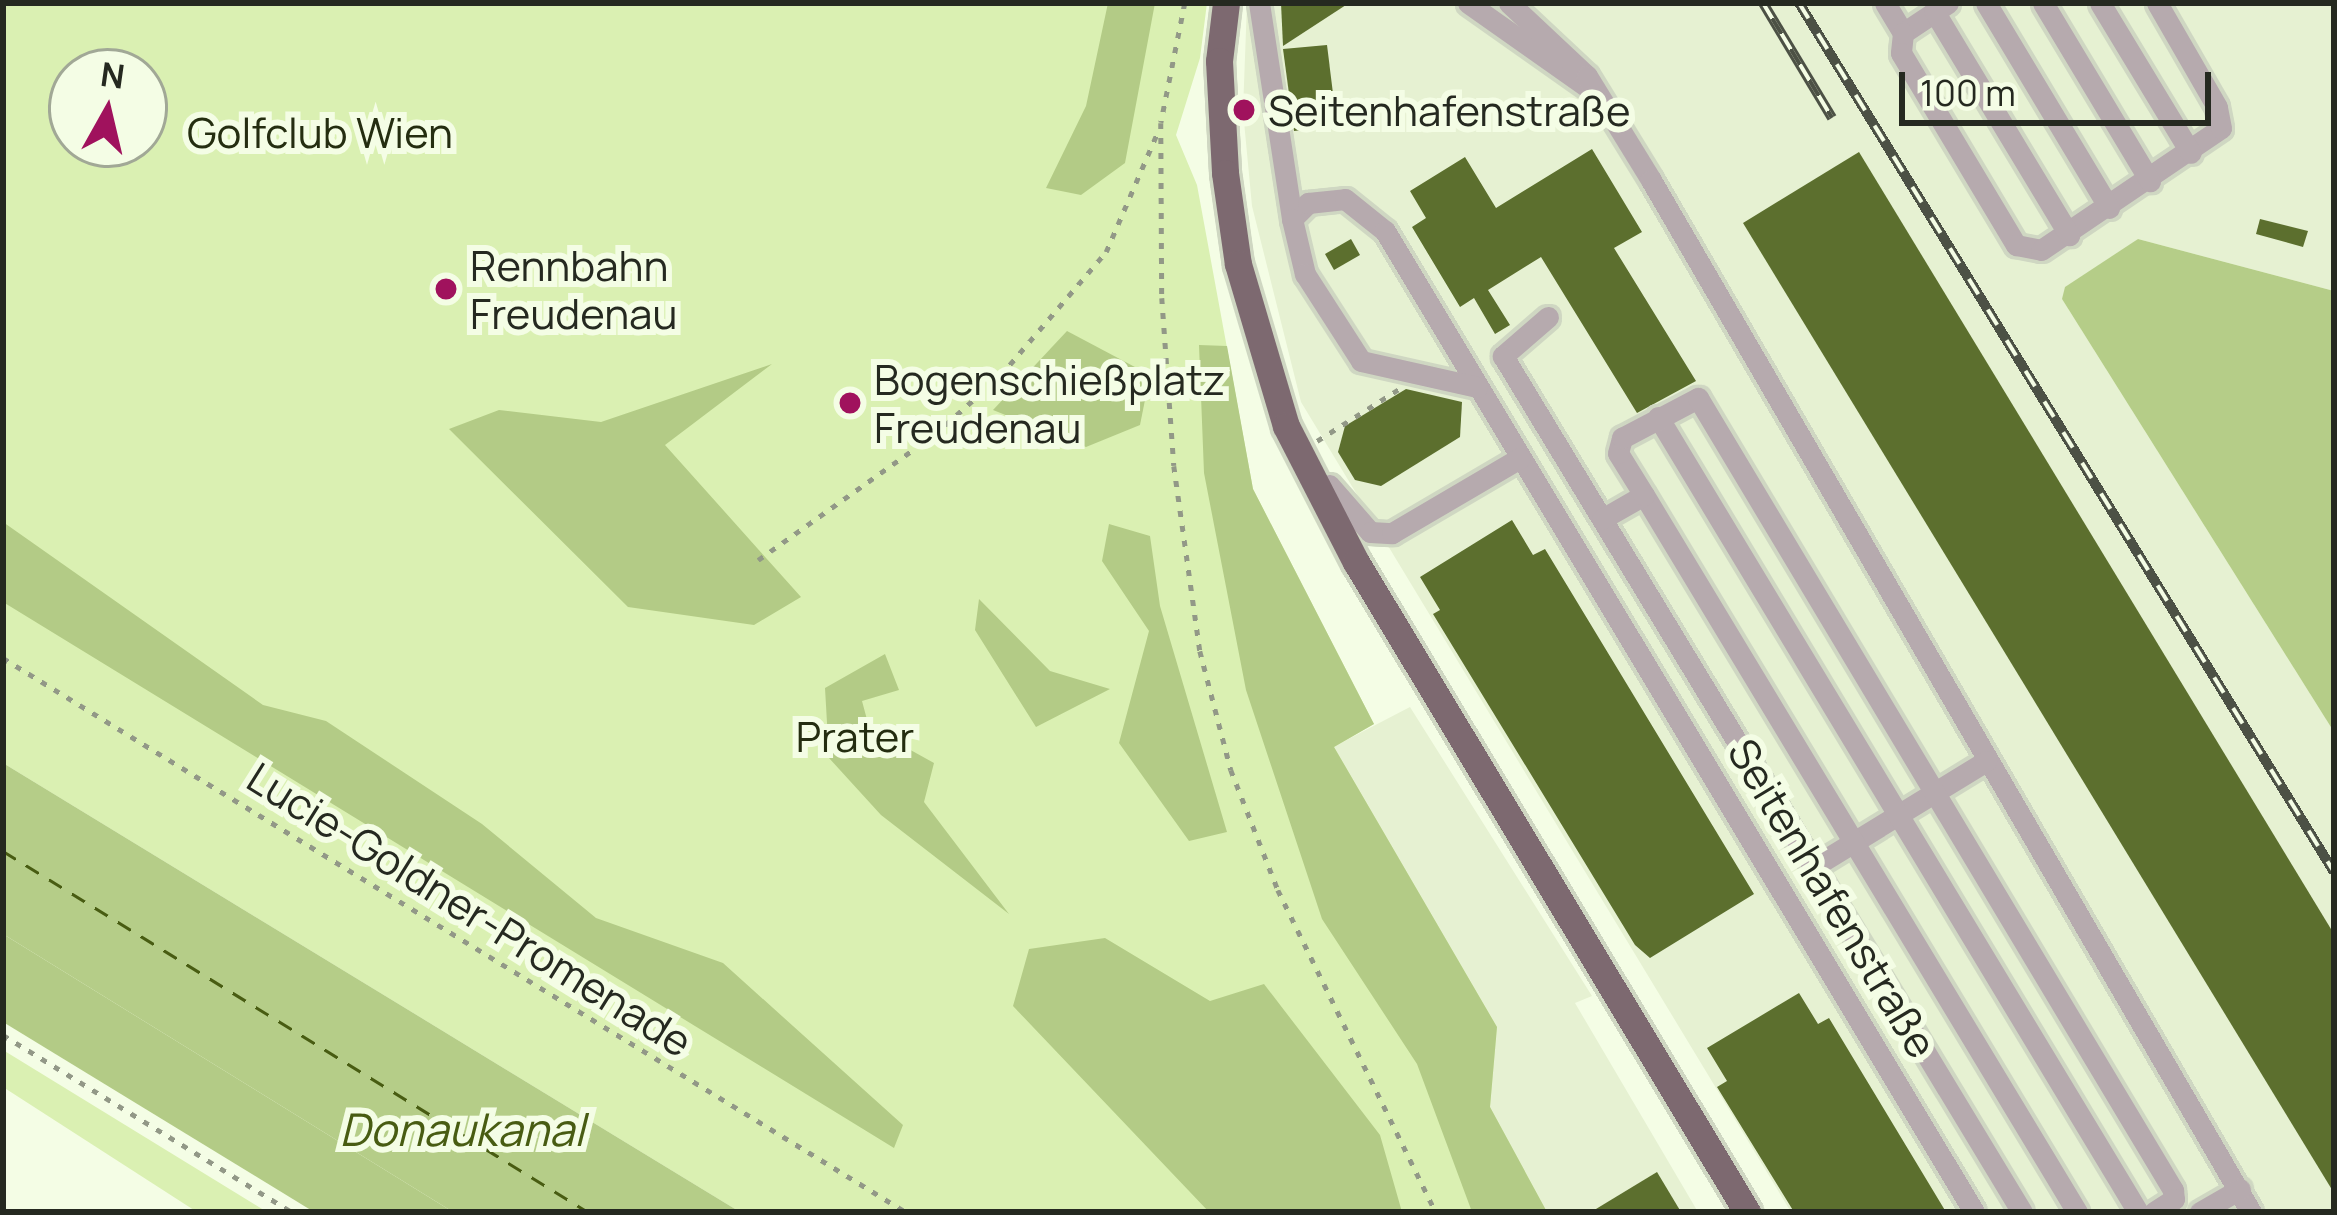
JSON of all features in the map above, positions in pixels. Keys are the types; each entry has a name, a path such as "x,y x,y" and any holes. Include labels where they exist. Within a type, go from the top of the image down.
{"main road":[{"path":"1226,3 1219,61 1225,172 1238,265 1273,391 1356,562 1747,1212"}],"lane":[{"path":"1259,3 1292,219 1305,274 1361,361 1477,387"},
{"path":"1468,3 1594,92"},
{"path":"1509,3 1536,12 1594,92 2251,1212"},
{"path":"1885,3 1903,33 1901,52 2016,245 2041,250 2191,154 2221,128 2217,106 2157,3"},
{"path":"1986,3 2109,208"},
{"path":"2043,3 2150,181"},
{"path":"2100,3 2191,154"},
{"path":"1903,33 1942,6 2069,235"},
{"name":"Seitenhafenstraße","path":"1292,219 1326,197 1367,212 1974,1212"},
{"path":"1548,317 1503,356 2022,1212"},
{"path":"1273,391 1337,501 1370,532 1393,533 1520,458"},
{"path":"2077,1212 1858,839 1616,445 1658,417 1698,398 2173,1190 2174,1198 2154,1212"},
{"path":"1658,417 2138,1212"},
{"path":"1602,519 1644,495"},
{"path":"1813,867 1986,761"},
{"path":"2200,1212 2240,1189"}],"path":[{"path":"758,560 934,435 1000,376 1106,252 1161,123 1185,3"},
{"path":"1161,123 1174,466 1200,651 1231,770 1278,890 1436,1212"},
{"path":"1317,440 1422,375"},
{"name":"Lucie-Goldner-Promenade","path":"3,658 906,1212"},
{"path":"3,1035 292,1212"}],"shaded area":[{"path":"1247,3 2334,3 2334,291 2138,239 2062,299 2334,732 2334,1212 1791,1212 1301,402 1252,206 1243,111"},
{"path":"1410,707 1592,996 1575,1003 1698,1212 1547,1212 1489,1107 1497,1027 1333,747"}],"green space":[{"name":"Prater","path":"3,3 1207,3 1200,58 1176,135 1197,185 1253,489 1374,724 1334,747 1497,1027 1490,1107 1547,1212 740,1212 3,763"},
{"path":"1108,3 1155,3 1125,163 1081,195 1046,188 1086,106"},
{"path":"1067,331 1150,375 1140,425 1086,447 993,410"},
{"path":"1199,345 1227,346 1253,489 1374,724 1334,747 1497,1027 1490,1107 1547,1212 1472,1212 1417,1064 1322,919 1246,690 1204,473"},
{"path":"772,364 665,445 801,597 754,625 628,607 449,429 499,410 601,422"},
{"path":"3,522 263,705 326,721 482,824 596,918 723,963 903,1125 894,1148 3,602"},
{"path":"1109,524 1150,536 1160,606 1227,832 1189,841 1119,743 1149,631 1102,561"},
{"path":"979,599 1050,671 1110,689 1036,727 975,630"},
{"path":"885,654 899,690 862,701 869,727 934,763 924,802 1009,914 881,815 829,758 825,688"},
{"path":"3,934 453,1212 314,1212 3,1022"},
{"path":"1105,938 1210,1001 1264,984 1380,1135 1402,1212 1209,1212 1013,1006 1029,949"},
{"path":"3,1050 267,1212 197,1212 3,1087"}],"water":[{"path":"2138,239 2334,291 2334,732 2062,299 2065,287"},
{"name":"Donaukanal","path":"3,763 740,1212 453,1212 3,934"}],"building":[{"path":"1281,3 1349,3 1283,46"},
{"path":"1327,45 1337,126 1294,131 1283,49"},
{"path":"1592,149 1642,232 1614,248 1696,381 1637,413 1541,257 1488,290 1510,325 1495,334 1474,298 1460,307 1412,227 1426,218 1410,191 1465,157 1496,208"},
{"path":"1859,152 2334,934 2334,1193 1743,223"},
{"path":"2260,219 2308,231 2303,247 2256,234"},
{"path":"1351,239 1360,255 1334,270 1325,254"},
{"path":"1406,389 1462,402 1460,437 1381,486 1355,480 1338,452 1345,426"},
{"path":"1512,520 1533,555 1545,549 1754,894 1650,958 1635,945 1433,614 1440,610 1420,577"},
{"path":"1799,993 1818,1024 1829,1018 1946,1212 1794,1212 1717,1087 1727,1081 1707,1048"},
{"path":"1657,1172 1681,1212 1591,1212"}],"ferry route":[{"path":"3,851 588,1212"}],"railway":[{"path":"1763,3 1832,118"},
{"path":"1799,3 2334,872"}],"place":[{"name":"Seitenhafenstraße","path":"1244,110"},
{"name":"Rennbahn Freudenau","path":"446,289"},
{"name":"Bogenschießplatz Freudenau","path":"850,403"}],"park label":[{"name":"Golfclub Wien","path":"320,132"}]}
